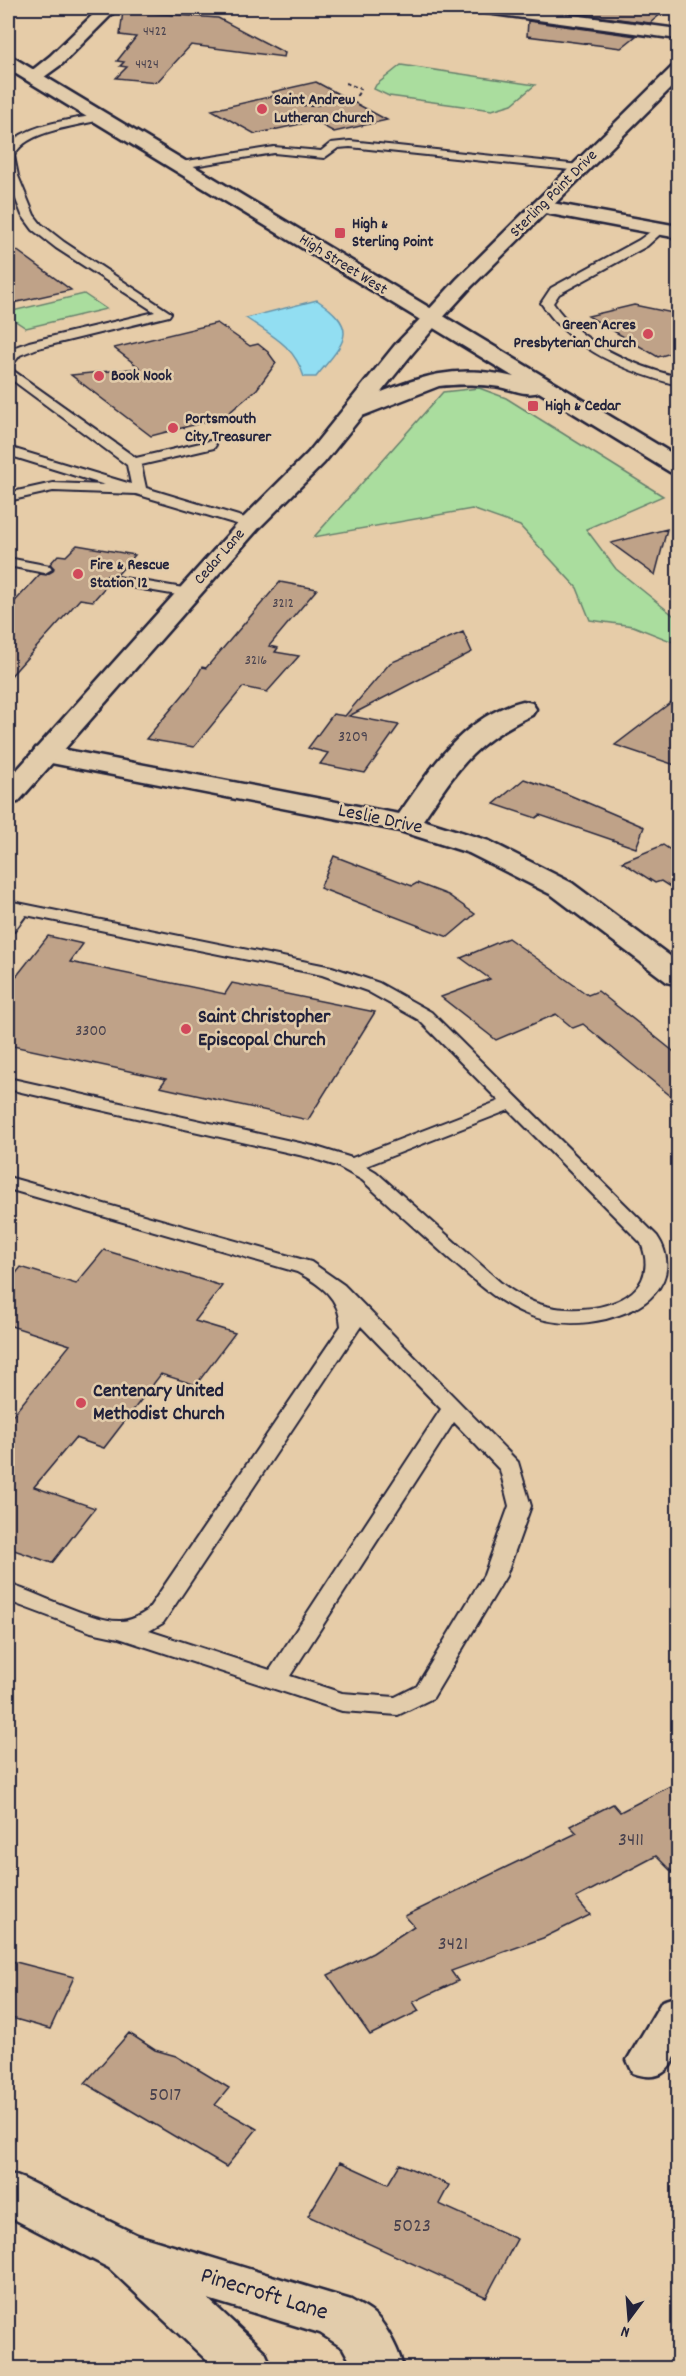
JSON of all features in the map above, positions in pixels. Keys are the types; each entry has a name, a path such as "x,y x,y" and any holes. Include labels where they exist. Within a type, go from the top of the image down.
{"street":[{"path":"34,76 56,60 109,8"},
{"path":"486,8 678,34"},
{"name":"High Street West","path":"8,62 678,467"},
{"name":"Sterling Point Drive","path":"432,318 678,71"},
{"path":"541,207 670,230"},
{"name":"Cedar Lane","path":"8,796 250,524 316,458 432,318"},
{"path":"354,411 435,380 451,378 493,379 556,393"},
{"path":"406,824 458,751 491,725 523,709"},
{"name":"Leslie Drive","path":"46,753 406,824 479,847 562,889 678,976"},
{"path":"648,2060 678,2014"},
{"name":"Pinecroft Lane","path":"8,2193 126,2253 334,2315 360,2332 378,2363 378,2368"},
{"name":"Pinecroft Lane","path":"126,2253 248,2368"}],"lane":[{"path":"10,353 165,313 60,245 37,227 28,215 12,176 8,156 12,147 20,139 51,128 101,117"},
{"path":"181,165 273,150 324,155 334,145 342,144 580,168"},
{"path":"670,230 555,291 547,303 553,316 568,330 635,368 678,381"},
{"path":"8,371 134,463 139,490"},
{"path":"134,463 209,445"},
{"path":"8,451 250,524"},
{"path":"8,497 53,487 139,490"},
{"path":"8,562 45,569"},
{"path":"112,580 189,593"},
{"path":"8,927 15,908 326,971 373,987 425,1016 650,1240 658,1257 656,1275 646,1291 628,1305 598,1314 570,1316 542,1312 517,1303 504,1295 369,1176 350,1166 314,1152 8,1084"},
{"path":"350,1166 513,1102"},
{"path":"8,1183 304,1267 327,1279 510,1467 520,1506 495,1576 424,1692 398,1706 342,1702 120,1630 99,1626 8,1592"},
{"path":"120,1630 141,1625 155,1617 351,1326 352,1318 346,1299"},
{"path":"276,1680 452,1408"}],"path":[{"path":"288,104 312,106 356,97 361,89 346,83"},
{"path":"341,100 352,105"}],"green space":[{"path":"401,65 535,85 512,104 492,110 389,96 374,89"},
{"path":"84,294 106,309 26,328 8,316 8,312"},
{"path":"479,388 506,398 663,496 586,529 616,569 678,619 678,644 633,626 590,620 577,588 520,526 472,509 314,537 443,392"}],"water":[{"path":"317,300 340,320 344,329 344,337 334,355 316,377 304,377 300,366 288,349 246,318"}],"building":[{"path":"533,8 668,8 650,23"},
{"path":"123,11 218,18 285,53 284,57 191,45 157,82 116,78 127,67 120,66 124,62 117,61 136,37 120,35"},
{"path":"528,21 636,36 621,48 527,36"},
{"name":"Saint Andrew Lutheran Church","path":"316,82 387,120 334,132 314,121 255,134 212,110 278,95 272,92"},
{"path":"8,244 71,290 8,304"},
{"name":"Green Acres Presbyterian Church","path":"634,305 678,314 678,351 658,357 588,316"},
{"path":"217,323 250,346 258,344 276,363 257,389 224,417 151,436 71,375 140,368 114,348"},
{"path":"667,529 655,575 611,543"},
{"path":"77,545 135,555 117,575 105,576 103,581 107,585 93,601 80,599 8,679 8,609 40,574 46,575 53,571 54,568 50,564 58,555 66,556"},
{"path":"280,582 317,589 269,646 278,648 275,652 299,656 267,692 243,687 194,747 146,739 193,683 202,667 206,668"},
{"path":"463,632 472,652 349,716 399,725 365,773 320,764 328,753 308,748 333,714 345,716 390,663"},
{"path":"678,697 678,766 615,745"},
{"path":"524,779 567,794 644,827 636,848 540,815 536,818 494,804"},
{"path":"663,845 678,855 678,892 661,881 655,883 622,862"},
{"path":"334,856 412,886 417,883 448,895 475,914 448,937 320,888"},
{"name":"Saint Christopher Episcopal Church","path":"48,936 83,944 70,962 225,994 232,983 375,1012 308,1120 160,1087 166,1079 8,1045 8,987"},
{"path":"508,938 588,995 598,991 678,1055 678,1102 583,1024 573,1028 556,1014 496,1040 441,997 490,979 461,958"},
{"name":"Centenary United Methodist Church","path":"104,1250 222,1286 195,1321 235,1333 196,1385 161,1374 104,1448 75,1438 34,1487 95,1508 52,1563 8,1548 8,1421 70,1345 8,1325 8,1283 21,1267 76,1284"},
{"path":"678,1782 678,1878 656,1856 576,1898 590,1915 543,1938 451,1971 458,1981 413,2002 419,2011 370,2035 328,1975 373,1953 414,1926 405,1916 577,1833 570,1826 613,1804 620,1812"},
{"path":"8,1960 74,1977 50,2029 8,2017"},
{"path":"129,2033 155,2050 176,2056 229,2088 215,2105 257,2129 226,2167 85,2083"},
{"path":"340,2162 388,2184 400,2164 449,2185 439,2204 517,2239 486,2297 308,2216"}],"place":[{"name":"Saint Andrew Lutheran Church","path":"262,109"},
{"name":"High & Sterling Point","path":"340,233"},
{"name":"Green Acres Presbyterian Church","path":"648,334"},
{"name":"Book Nook","path":"99,376"},
{"name":"High & Cedar","path":"533,406"},
{"name":"Portsmouth City Treasurer","path":"173,428"},
{"name":"Fire & Rescue Station 12","path":"78,574"},
{"name":"Saint Christopher Episcopal Church","path":"186,1029"},
{"name":"Centenary United Methodist Church","path":"81,1403"}]}
